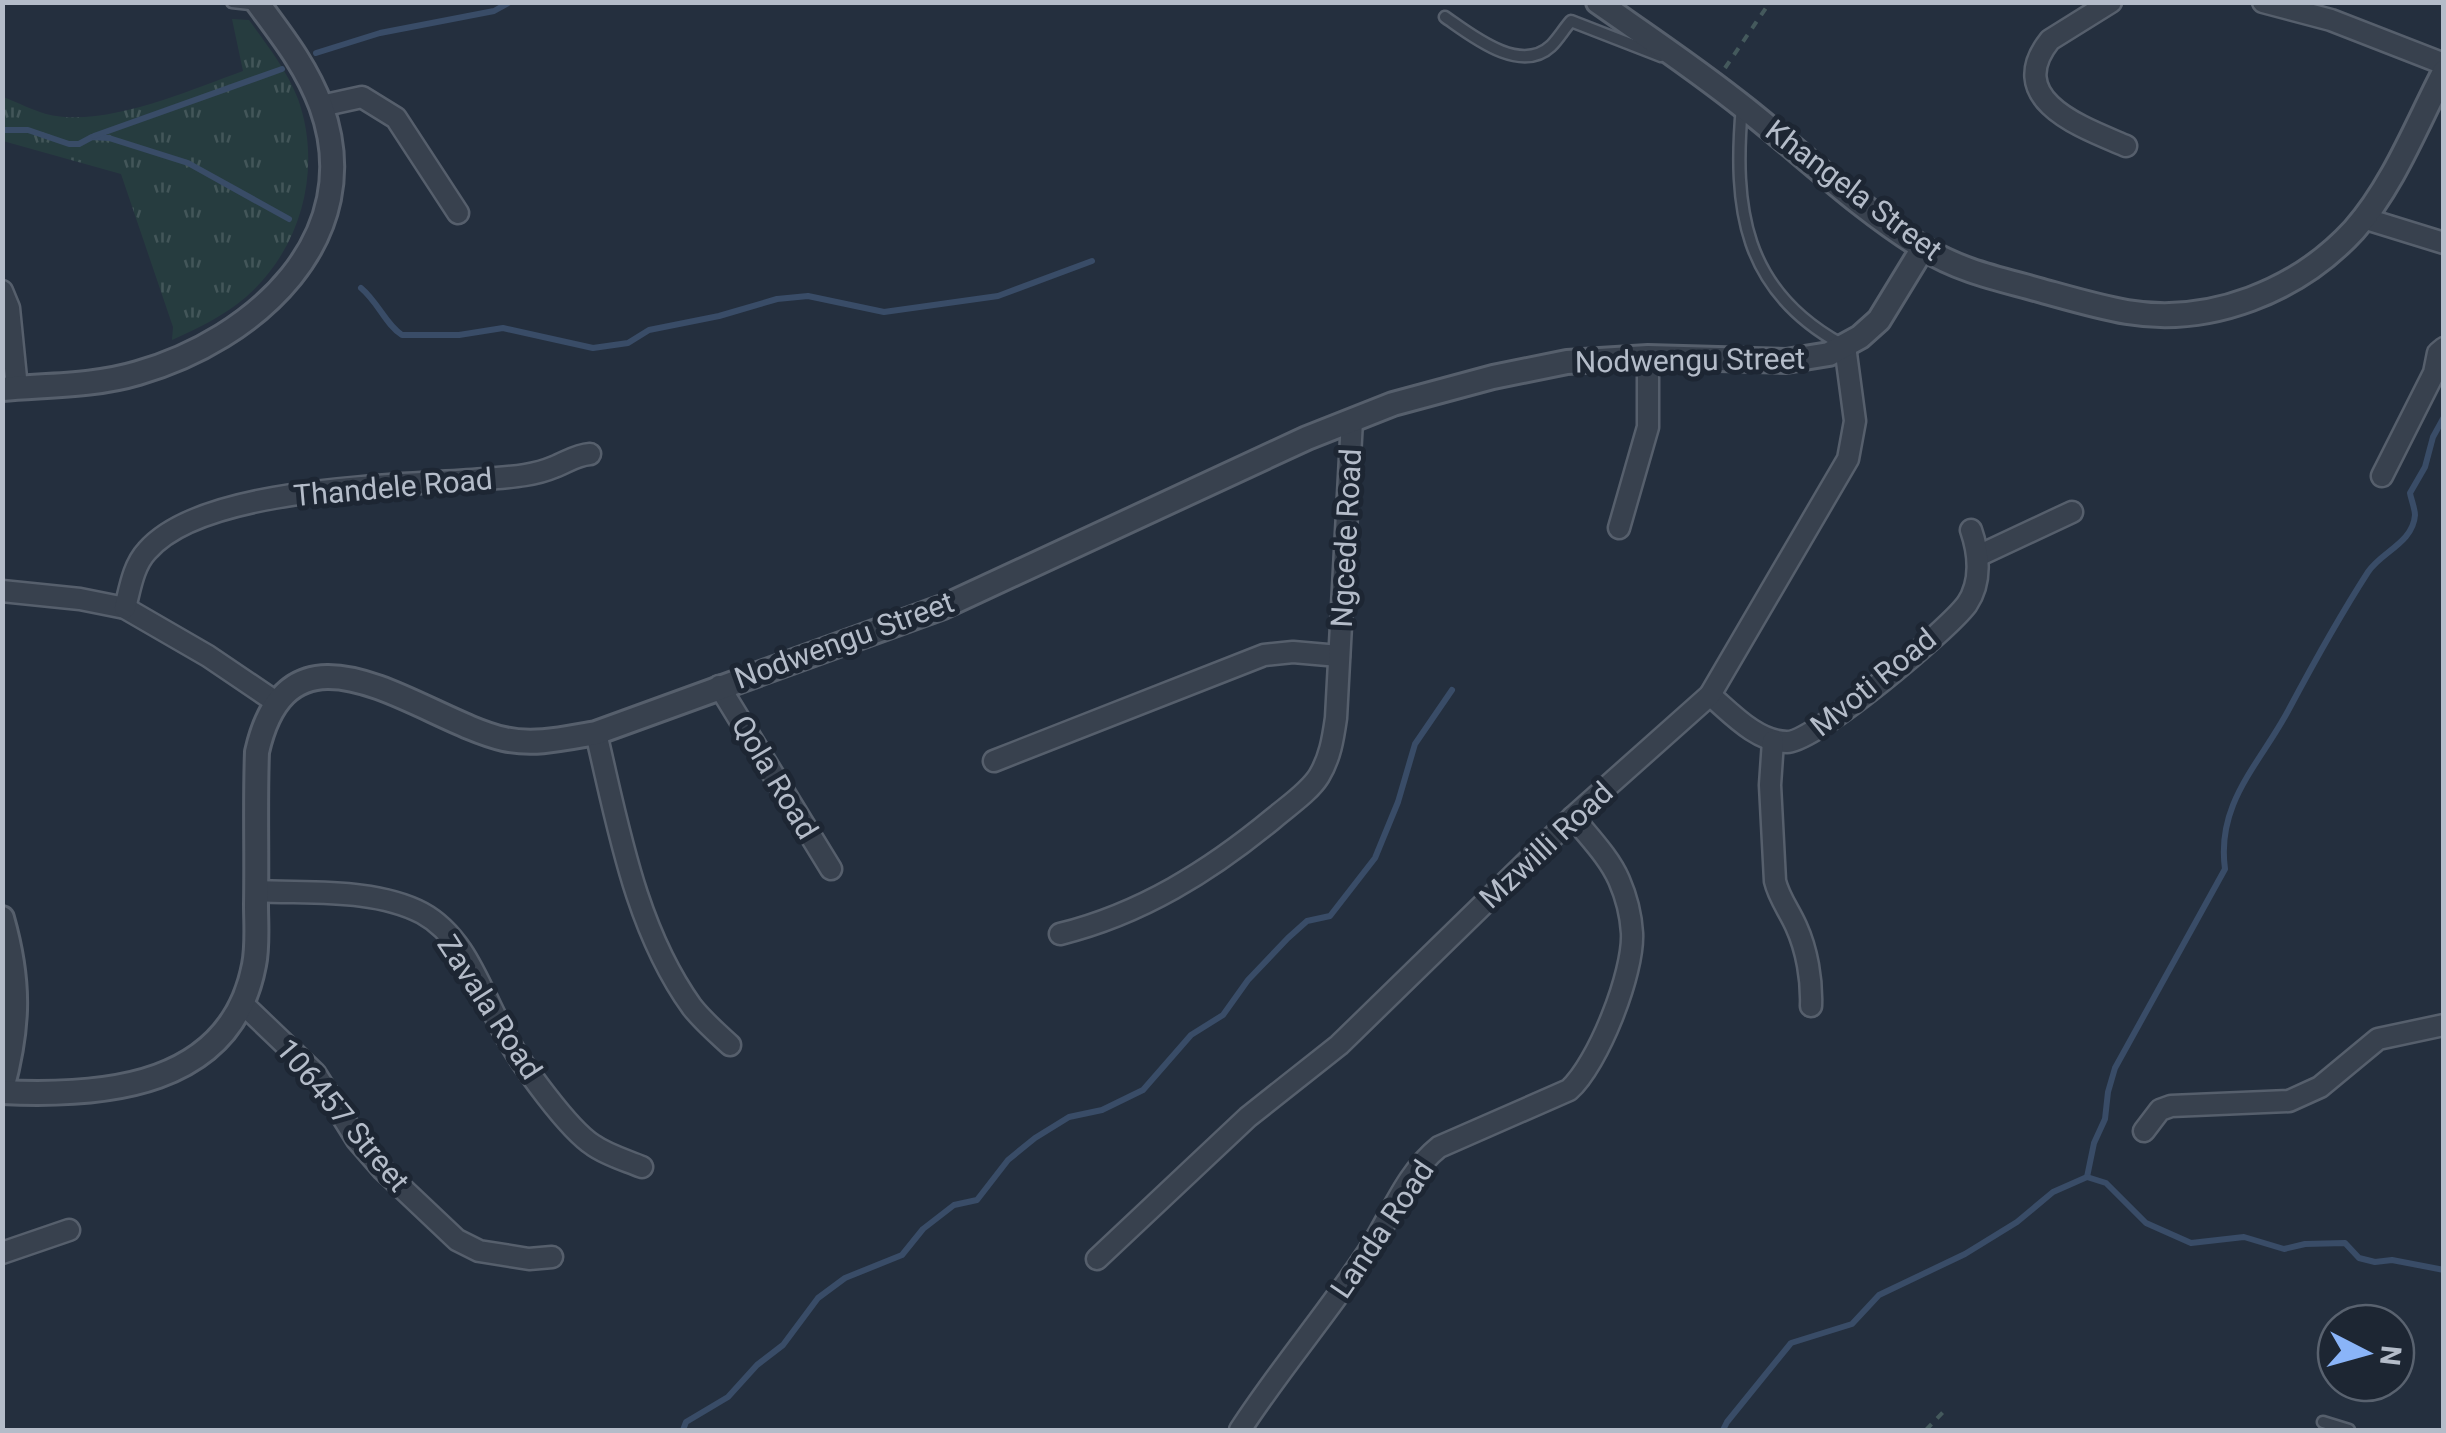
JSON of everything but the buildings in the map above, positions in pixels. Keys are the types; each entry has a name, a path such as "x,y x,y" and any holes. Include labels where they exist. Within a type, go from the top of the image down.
{"street":[{"name":"Khangela Street","path":"1598,2 1742,105 1923,248 1965,269 2131,313 2206,312 2275,289 2302,274 2363,218 2396,166 2444,72"},
{"path":"2111,2 2050,40 2039,58 2038,88 2052,109 2075,124 2126,146"},
{"path":"2264,2 2331,20 2444,64"},
{"path":"2,291 9,308 10,388 136,374 187,356 234,331 279,294 303,260 320,225 329,194 330,148 321,106 301,63 258,4"},
{"path":"321,106 362,97 392,114 458,212"},
{"path":"2363,218 2444,243"},
{"name":"Nodwengu Street","path":"276,702 300,684 334,676 364,680 505,740 544,742 596,732 943,607 1156,507 1392,404 1567,362 1648,358 1805,360 1845,346 1879,320 1923,248"},
{"name":"Mzwilli Road","path":"1097,1260 1248,1117 1339,1045 1573,817 1710,695 1848,459 1855,421 1845,346"},
{"path":"2382,476 2434,373 2438,352 2444,348"},
{"path":"1619,528 1648,428 1648,358"},
{"name":"Ngcede Road","path":"1060,934 1122,914 1193,879 1232,852 1317,780 1330,753 1336,718 1352,420"},
{"name":"Thandele Road","path":"125,608 146,551 174,530 206,515 275,498 350,486 532,474 590,454"},
{"path":"1978,556 2072,512"},
{"name":"Mvoti Road","path":"1710,695 1746,726 1773,741 1792,742 1815,732 1904,662 1966,605 1976,582 1978,556 1971,530"},
{"path":"2,591 125,608 208,656 276,702 264,723 258,752 255,962 244,1005 209,1049 176,1071 109,1090 2,1091 17,1006 15,962 2,918"},
{"name":"Ngcede Road","path":"994,761 1264,655 1293,652 1339,656"},
{"name":"Qola Road","path":"719,686 831,869"},
{"path":"596,732 619,828 650,926 681,990 696,1012 730,1045"},
{"path":"1773,741 1770,785 1775,881 1798,929 1810,980 1811,1006"},
{"name":"Landa Road","path":"1240,1430 1368,1252 1421,1162 1439,1148 1569,1090 1582,1079 1592,1061 1615,1007 1632,933 1620,881 1573,817"},
{"name":"Zavala Road","path":"256,891 364,897 395,902 425,915 453,940 474,972 507,1039 581,1136 601,1150 642,1167"},
{"name":"106457 Street","path":"244,1005 315,1073 357,1140 382,1170 457,1240 479,1251 529,1259 552,1257"},
{"path":"2144,1130 2160,1110 2171,1106 2289,1101 2320,1087 2378,1039 2444,1025"},
{"path":"2,1254 69,1230"}],"lane":[{"path":"232,2 258,4"},
{"path":"1445,17 1509,54 1540,54 1570,21 1690,66"},
{"path":"1742,105 1738,168 1741,198 1758,265 1780,298 1845,346"},
{"path":"2323,1422 2349,1430"}],"path":[{"path":"1714,84 1770,2"},
{"path":"1926,1430 1947,1408"}],"green space":[{"path":"232,19 249,20 293,88 305,126 307,180 293,232 265,278 229,310 172,340 173,327 121,174 3,141 3,97 46,114 69,117 119,112 172,97 243,71"}],"waterway":[{"path":"316,53 380,33 494,11 510,2"},
{"path":"94,136 282,69"},
{"path":"2,130 28,130 69,144 92,137 109,138 188,163 289,219"},
{"path":"361,288 402,335 459,335 503,328 593,348 628,343 649,330 777,299 808,296 884,312 998,296 1092,261"},
{"path":"2087,1177 2094,1143 2105,1119 2115,1068 2225,869 2224,845 2233,804 2368,572 2409,533 2415,515 2410,493 2425,467 2433,437 2444,417"},
{"path":"683,1430 686,1422 728,1397 757,1365 783,1345 818,1298 845,1278 902,1255 923,1229 954,1205 977,1200 1008,1160 1035,1138 1069,1117 1102,1110 1143,1090 1191,1035 1223,1015 1248,980 1288,938 1307,921 1330,916 1375,858 1398,802 1415,744 1452,690"},
{"path":"1723,1430 1791,1343 1852,1324 1879,1295 1965,1254 2017,1222 2053,1192 2087,1177 2106,1183 2146,1223 2191,1243 2244,1237 2284,1249 2345,1243 2359,1258 2444,1270"}]}
